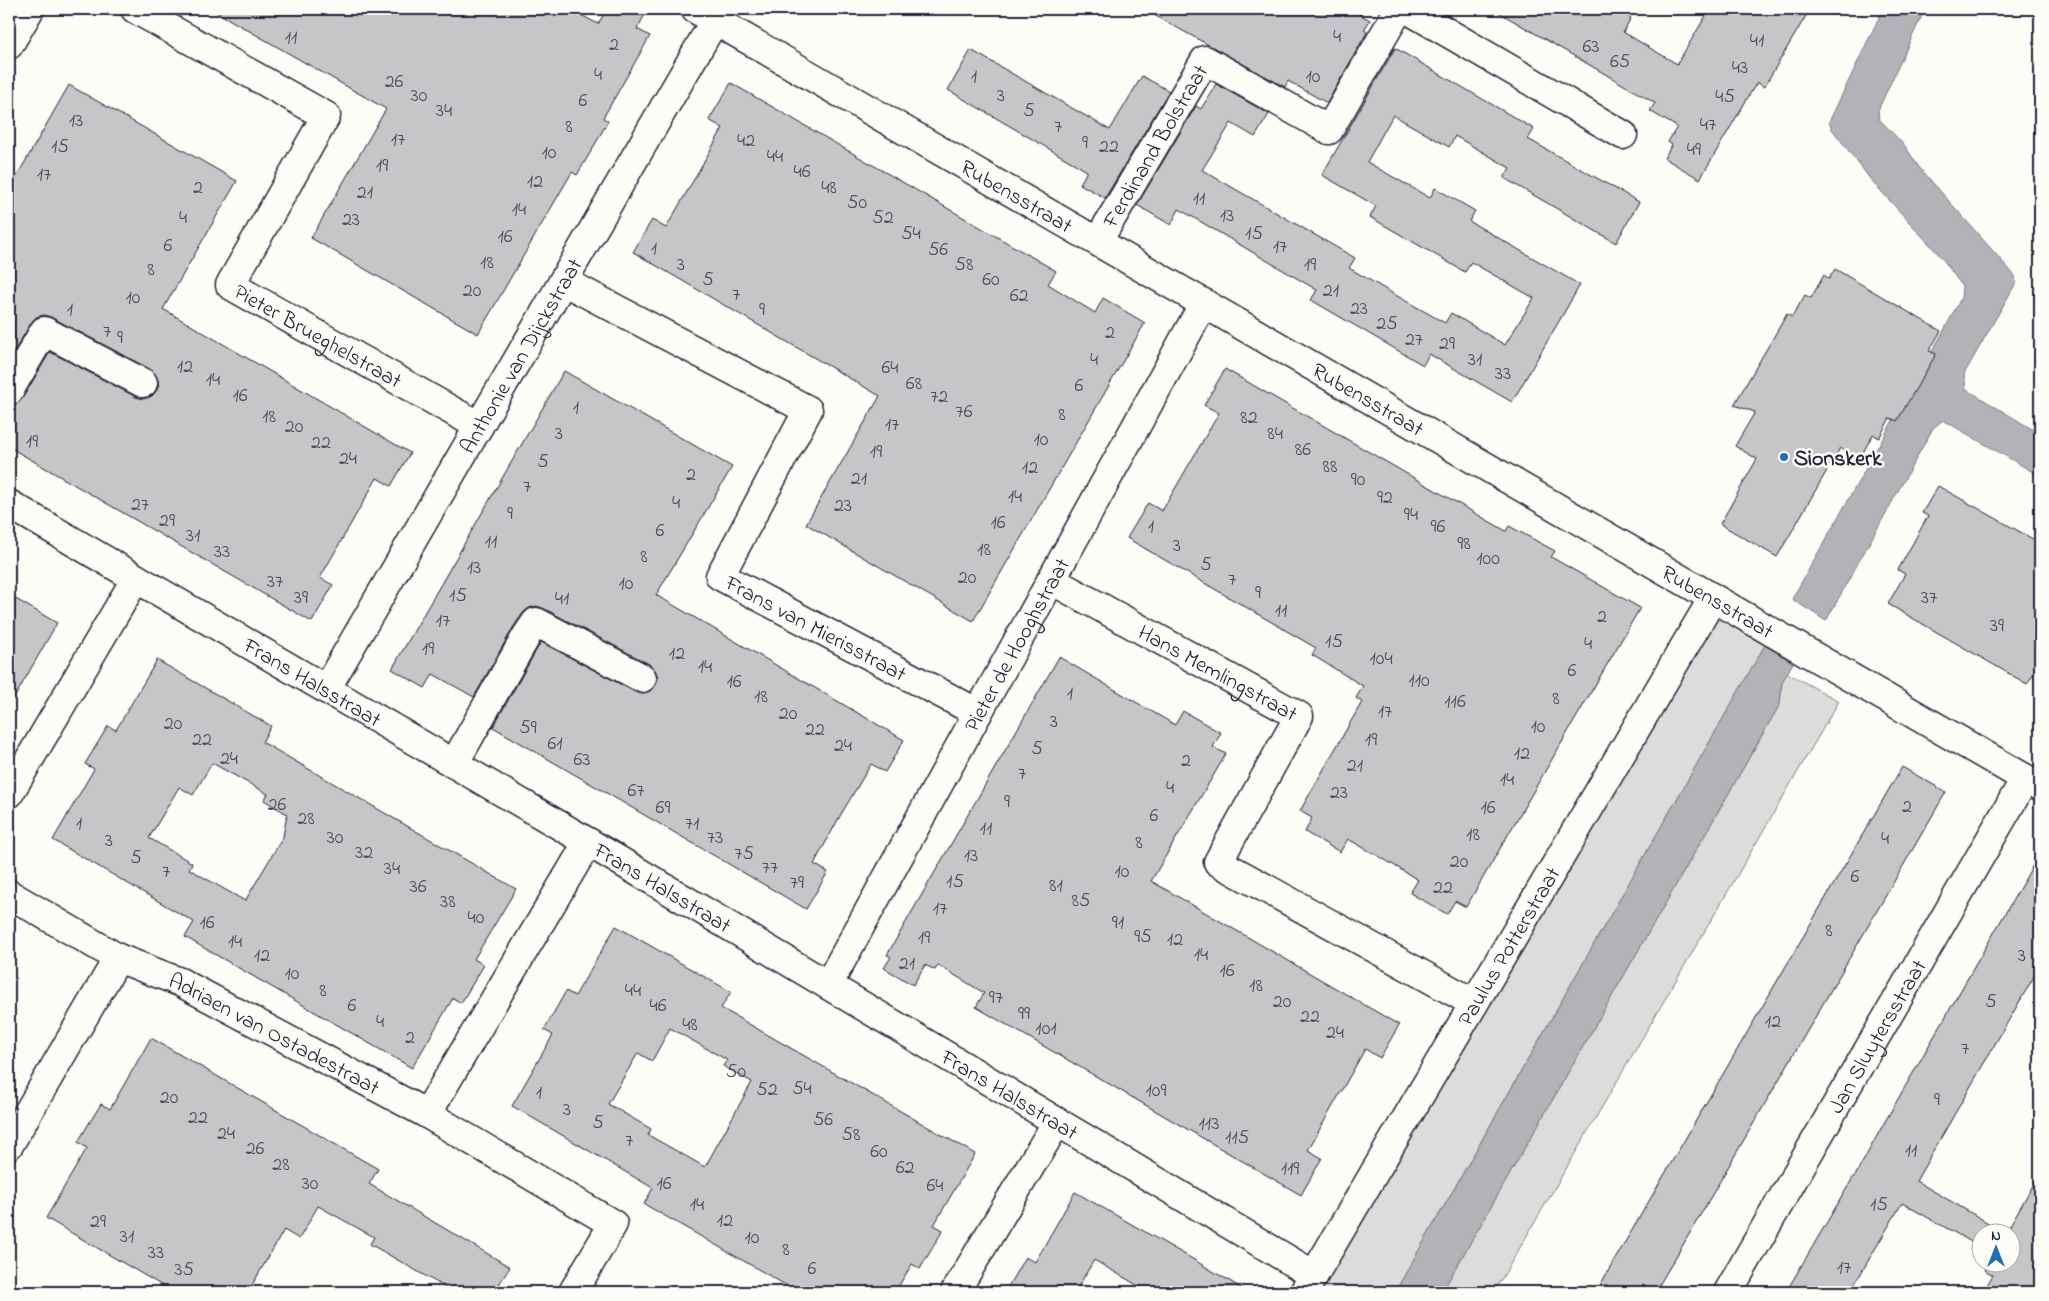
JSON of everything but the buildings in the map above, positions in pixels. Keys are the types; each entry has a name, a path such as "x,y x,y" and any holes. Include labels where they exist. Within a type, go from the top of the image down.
{"street":[{"path":"11,36 30,9"},
{"name":"Pieter Brueghelstraat","path":"135,9 326,116 230,286 479,426"},
{"name":"Ferdinand Bolstraat","path":"1098,241 1205,60 1329,130 1399,9"},
{"path":"1407,9 1623,135"},
{"name":"Anthonie van Dijckstraat","path":"326,689 564,281 705,14"},
{"name":"Rubensstraat","path":"705,14 2033,783"},
{"name":"Frans van Mierisstraat","path":"564,281 808,410 720,576 978,713"},
{"name":"Pieter de Hooghstraat","path":"828,985 1204,303"},
{"path":"9,390 44,331 143,383"},
{"name":"Frans Halsstraat","path":"9,504 588,842 1057,1122 1309,1284"},
{"path":"9,794 136,578"},
{"name":"Hans Memlingstraat","path":"1051,580 1299,716 1218,862 1474,1003"},
{"name":"Paulus Potterstraat","path":"1309,1284 1713,598"},
{"path":"454,764 536,622 642,678"},
{"name":"Jan Sluytersstraat","path":"1728,1292 2033,783"},
{"path":"427,1114 588,842"},
{"name":"Adriaen van Ostadestraat","path":"9,894 118,958 180,982 427,1114 614,1224 573,1292"},
{"path":"9,1145 118,958"},
{"path":"955,1292 1057,1122"}],"shaded area":[{"path":"1883,9 1925,9 1878,110 1879,119 1905,146 1918,166 2015,276 2016,283 1964,374 1966,389 2040,434 2040,476 1943,420 1933,428 1826,621 1792,599 1961,298 1962,286 1942,258 1871,180 1832,129 1829,122"},
{"path":"1707,611 1765,645 1395,1292 1315,1292"},
{"path":"1765,645 1793,663 1782,682 1780,704 1442,1292 1395,1292"},
{"path":"1787,673 1839,701 1494,1292 1442,1292 1780,704 1782,682"}],"place":[{"name":"Sionskerk","path":"1784,457"}]}
